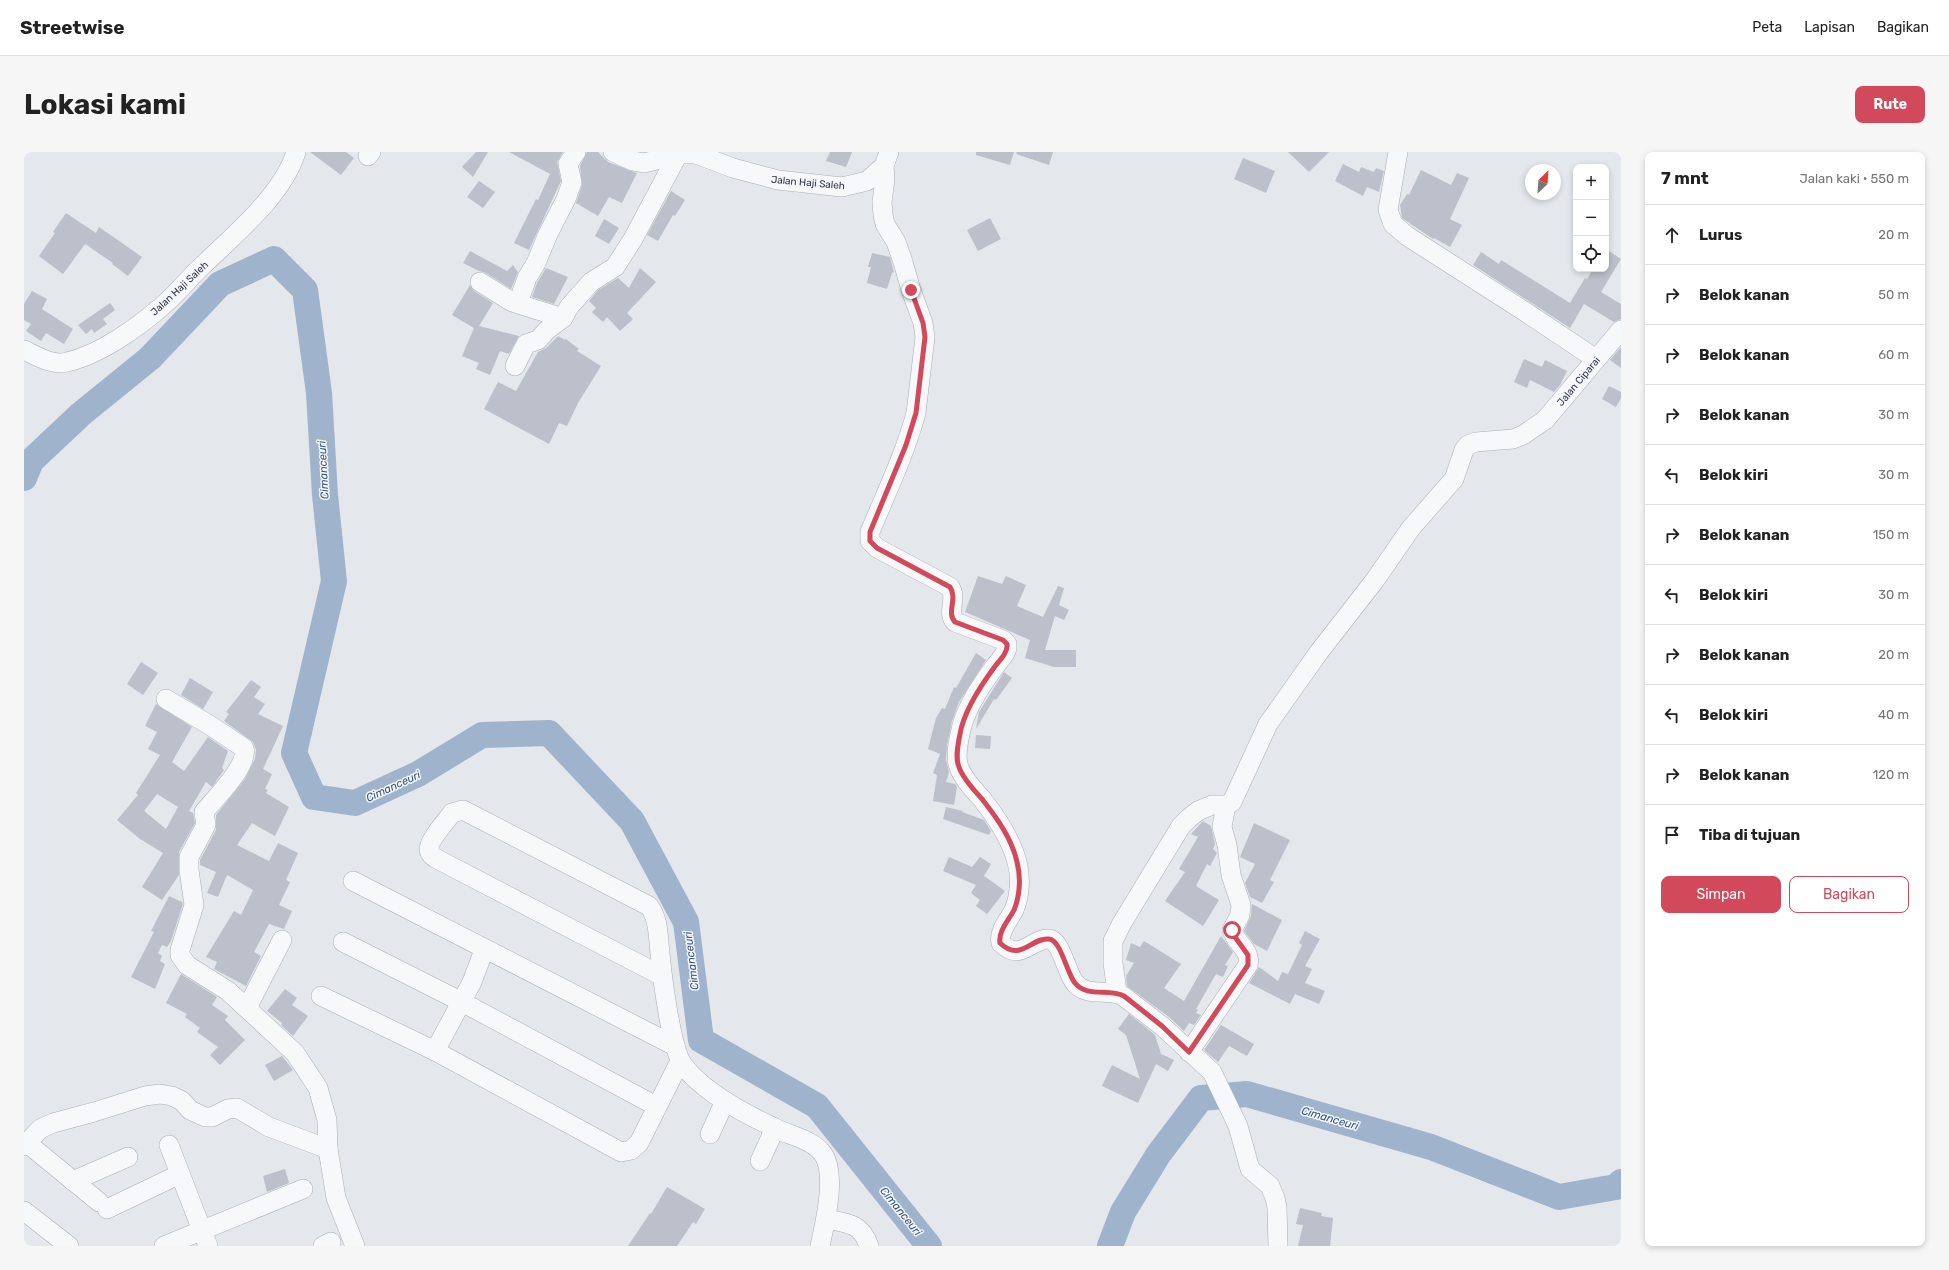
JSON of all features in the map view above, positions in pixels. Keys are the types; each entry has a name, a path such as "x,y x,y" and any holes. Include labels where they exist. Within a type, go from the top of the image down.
{"street":[{"name":"Jalan Haji Saleh","path":"24,350 55,363 68,362 109,344 156,311 223,247 270,197 288,174 296,152"},
{"path":"518,303 527,278 536,263 548,234 566,199 572,182 568,164 576,152"},
{"name":"Jalan Haji Saleh","path":"613,152 633,161 644,163 681,154 696,154 733,168 778,180 842,187 867,181 886,159"},
{"path":"1398,152 1388,210 1393,224 1407,236 1596,359"},
{"path":"515,366 526,344 538,340 547,330 563,318 569,307 584,290 598,278 615,267 633,239 677,156"},
{"path":"886,159 882,202 883,215 885,224 896,242 903,262 912,295 923,323 925,337 916,413 906,445 870,532 870,541 877,548 950,587 954,596 952,616 955,622 1003,640 1007,644 1006,652 986,678 962,725 957,761 961,773 993,812 1010,841 1020,874 1018,898 1010,918 1001,932 1000,943 1008,948 1022,950 1041,941 1048,939 1051,940 1057,945 1071,977 1079,987 1095,992 1117,992 1162,1026 1205,1065 1216,1080 1238,1126 1250,1169 1270,1186 1275,1198 1277,1207 1278,1246"},
{"path":"480,282 512,302 563,318"},
{"name":"Jalan Ciparai","path":"1226,805 1232,802 1236,795 1241,780 1268,724 1319,652 1371,586 1411,528 1454,479 1464,450 1468,445 1476,442 1513,439 1533,430 1545,420 1621,330"},
{"path":"166,699 211,726 244,748 245,751 244,758 234,776 204,812 206,825 189,857 189,870 194,905 180,950 180,955 187,965 228,991 295,1053 318,1088 327,1120 328,1149 336,1198 355,1246"},
{"path":"1117,992 1113,963 1113,941 1122,923 1181,826 1198,811 1212,805 1226,805 1222,827 1227,845 1231,875 1241,905 1240,915 1232,930 1249,959 1248,965 1225,1001 1189,1052"},
{"path":"662,976 437,859 429,852 428,848 431,842 452,813 463,810 646,904 652,910 656,923 662,976 677,1053 689,1073 725,1101 775,1128 806,1141 823,1154 829,1178 826,1219 820,1246"},
{"path":"353,881 677,1053"},
{"path":"247,1008 282,940"},
{"path":"344,942 462,1002 656,1106"},
{"path":"435,1051 472,982 484,950"},
{"path":"321,996 435,1051 621,1152 627,1152 635,1148 656,1106 677,1053"},
{"path":"180,1174 103,1206 25,1144 40,1129 53,1123 145,1096 160,1094 172,1096 182,1101 190,1110 205,1117 212,1117 228,1109 237,1108 269,1128 328,1149"},
{"path":"710,1134 725,1101"},
{"path":"760,1161 775,1128"},
{"path":"169,1144 205,1238"},
{"path":"73,1181 128,1157"},
{"path":"164,1246 205,1238 303,1189"},
{"path":"24,1211 69,1246"},
{"path":"826,1219 850,1223 866,1236 869,1246"}],"building":[{"path":"310,152 346,152 354,158 341,175"},
{"path":"476,152 488,152 473,177 462,167"},
{"path":"509,152 563,152 557,162 561,181 529,250 514,243 536,199 538,200 550,174"},
{"path":"587,152 598,152 608,162 637,173 622,203 609,197 598,216 576,203 582,185 580,166"},
{"path":"830,152 852,152 846,167 826,161"},
{"path":"976,152 1014,152 1010,165 976,155"},
{"path":"1017,152 1053,152 1049,165 1016,154"},
{"path":"1288,152 1329,152 1309,172"},
{"path":"1243,158 1275,171 1266,193 1234,179"},
{"path":"1343,164 1359,172 1361,167 1374,172 1376,168 1384,171 1379,192 1367,187 1363,196 1335,181"},
{"path":"1421,170 1451,185 1457,173 1469,178 1450,219 1462,225 1450,247 1434,238 1433,239 1402,218 1400,205 1407,194 1409,195"},
{"path":"479,181 495,192 483,208 467,197"},
{"path":"671,191 685,200 675,216 673,215 658,241 647,235"},
{"path":"66,213 96,233 99,227 142,257 128,276 112,264 113,263 85,244 63,274 39,256 55,233 53,232"},
{"path":"990,218 1001,239 978,251 967,230"},
{"path":"604,219 619,228 609,244 595,236"},
{"path":"470,251 507,271 513,265 518,272 511,289 486,273 463,263"},
{"path":"1609,251 1621,259 1601,292 1621,304 1621,319 1614,322 1584,304 1570,328 1473,265 1481,252 1499,264 1501,260 1570,303 1585,278 1587,279 1591,272 1609,272"},
{"path":"872,253 890,257 894,272 892,273 887,289 867,283 871,267 868,267"},
{"path":"546,268 568,277 554,304 532,297 537,283"},
{"path":"640,268 656,282 627,313 633,319 620,331 607,317 603,322 592,312 596,308 589,301 598,290 618,278 629,288"},
{"path":"470,285 474,291 493,303 479,326 519,336 509,354 500,351 490,375 476,369 479,363 462,356 474,328 452,315"},
{"path":"32,291 47,299 42,309 73,329 64,344 46,333 41,341 26,331 31,324 24,320 24,304"},
{"path":"110,303 115,310 103,319 107,324 94,333 92,329 86,334 78,325"},
{"path":"558,336 565,340 566,339 579,349 577,351 601,366 578,403 567,426 559,423 549,444 484,409 498,382 516,391 538,352 546,348"},
{"path":"1621,347 1621,368 1610,360"},
{"path":"1524,359 1542,367 1545,360 1567,371 1560,385 1554,392 1530,380 1527,388 1514,382"},
{"path":"1609,386 1621,392 1621,398 1616,407 1602,399"},
{"path":"978,576 1002,584 1006,576 1026,585 1017,606 1043,617 1058,586 1064,588 1059,605 1069,610 1064,620 1055,616 1045,650 1076,650 1076,667 1054,667 1025,658 1030,640 965,612"},
{"path":"976,653 986,660 959,702 952,721 947,745 946,760 949,772 946,782 955,784 957,787 954,805 933,801 937,775 933,773 940,754 928,749 936,718 942,708 945,709 954,687 956,688"},
{"path":"141,662 158,673 143,695 127,684"},
{"path":"1004,672 1012,678 996,700 994,699 976,729 979,712"},
{"path":"190,678 213,692 203,709 181,695"},
{"path":"251,680 261,687 254,697 265,704 258,714 283,726 263,769 272,774 265,789 268,790 266,793 289,807 275,836 252,823 237,845 269,861 278,843 298,853 286,880 290,882 279,905 292,911 284,929 269,924 254,952 261,956 246,986 214,969 217,962 206,957 234,911 241,915 253,890 227,875 218,897 207,893 216,872 200,865 200,860 216,830 216,815 245,779 255,759 256,750 253,742 224,721 229,714 226,712"},
{"path":"156,704 192,727 172,762 184,771 208,737 228,751 222,768 224,770 212,787 206,782 189,811 193,813 195,823 179,852 179,875 162,900 142,887 163,853 140,839 117,820 138,795 136,793 160,755 148,749 157,732 145,726","holes":["157,794 178,807 166,829 144,811"]},
{"path":"976,735 991,736 990,749 975,748"},
{"path":"946,807 963,811 962,812 984,820 991,831 989,835 943,819"},
{"path":"1203,821 1211,826 1215,844 1213,849 1217,853 1210,866 1207,864 1196,886 1219,900 1203,926 1165,901 1185,872 1179,869 1198,837 1191,834"},
{"path":"1254,823 1290,840 1270,880 1274,882 1262,903 1250,897 1245,883 1255,864 1240,857"},
{"path":"949,857 972,867 980,857 991,864 984,876 1005,891 987,914 976,906 980,900 971,893 976,885 943,871"},
{"path":"169,896 182,902 183,904 171,941 167,947 162,945 158,953 162,956 160,961 165,964 155,989 131,977 154,932 151,931"},
{"path":"1252,904 1282,920 1267,951 1254,944 1244,931 1251,916"},
{"path":"1305,931 1320,939 1305,966 1312,969 1305,983 1325,991 1319,1004 1295,994 1290,1004 1249,983 1259,967 1278,981 1282,972 1288,974 1302,945 1299,943"},
{"path":"1221,936 1233,952 1225,965 1228,966 1223,977 1216,974 1196,1009 1198,1010 1196,1013 1201,1015 1194,1025 1189,1023 1184,1031 1169,1017 1127,986 1126,976 1134,963 1126,960 1131,943 1140,947 1144,941 1181,964 1164,988 1184,1001"},
{"path":"181,974 217,997 212,1005 228,1016 225,1020 245,1040 220,1065 210,1055 218,1047 197,1032 200,1028 185,1017 187,1014 166,1003"},
{"path":"285,989 297,998 292,1005 308,1016 293,1036 281,1025 282,1023 267,1011"},
{"path":"1129,1014 1155,1035 1161,1054 1174,1060 1168,1071 1156,1064 1138,1103 1102,1086 1112,1065 1140,1079 1126,1035 1118,1029"},
{"path":"1221,1025 1254,1044 1247,1056 1229,1046 1218,1062 1204,1050"},
{"path":"282,1056 293,1070 274,1081 265,1065"},
{"path":"285,1169 289,1183 267,1192 263,1176"},
{"path":"667,1187 705,1209 696,1224 693,1222 677,1246 628,1246 650,1213 651,1214"},
{"path":"1300,1208 1322,1213 1321,1216 1333,1218 1330,1246 1298,1246 1303,1225 1296,1224"}],"waterway":[{"name":"Cimanceuri","path":"24,478 31,461 81,414 150,358 220,284 274,259 305,290 319,393 325,495 334,581 294,753 314,797 355,803 418,774 482,735 549,733 632,821 686,922 701,1040 817,1106 929,1246"},
{"name":"Cimanceuri","path":"1110,1246 1123,1212 1158,1155 1201,1098 1247,1094 1431,1147 1559,1197 1616,1187 1621,1182"}],"route":[{"path":"911,290 923,323 925,337 916,413 900,462 884,497 869,537 872,544 877,548 947,584 952,590 954,596 954,604 951,611 955,622 1003,640 1007,644 1008,648 1006,652 986,678 962,725 957,761 961,773 993,812 1010,841 1020,874 1018,898 1010,918 1001,932 1000,943 1014,950 1022,950 1048,939 1055,942 1071,977 1079,987 1095,992 1117,992 1124,996 1162,1026 1189,1052 1248,965 1248,955 1233,934 1232,930"}]}
